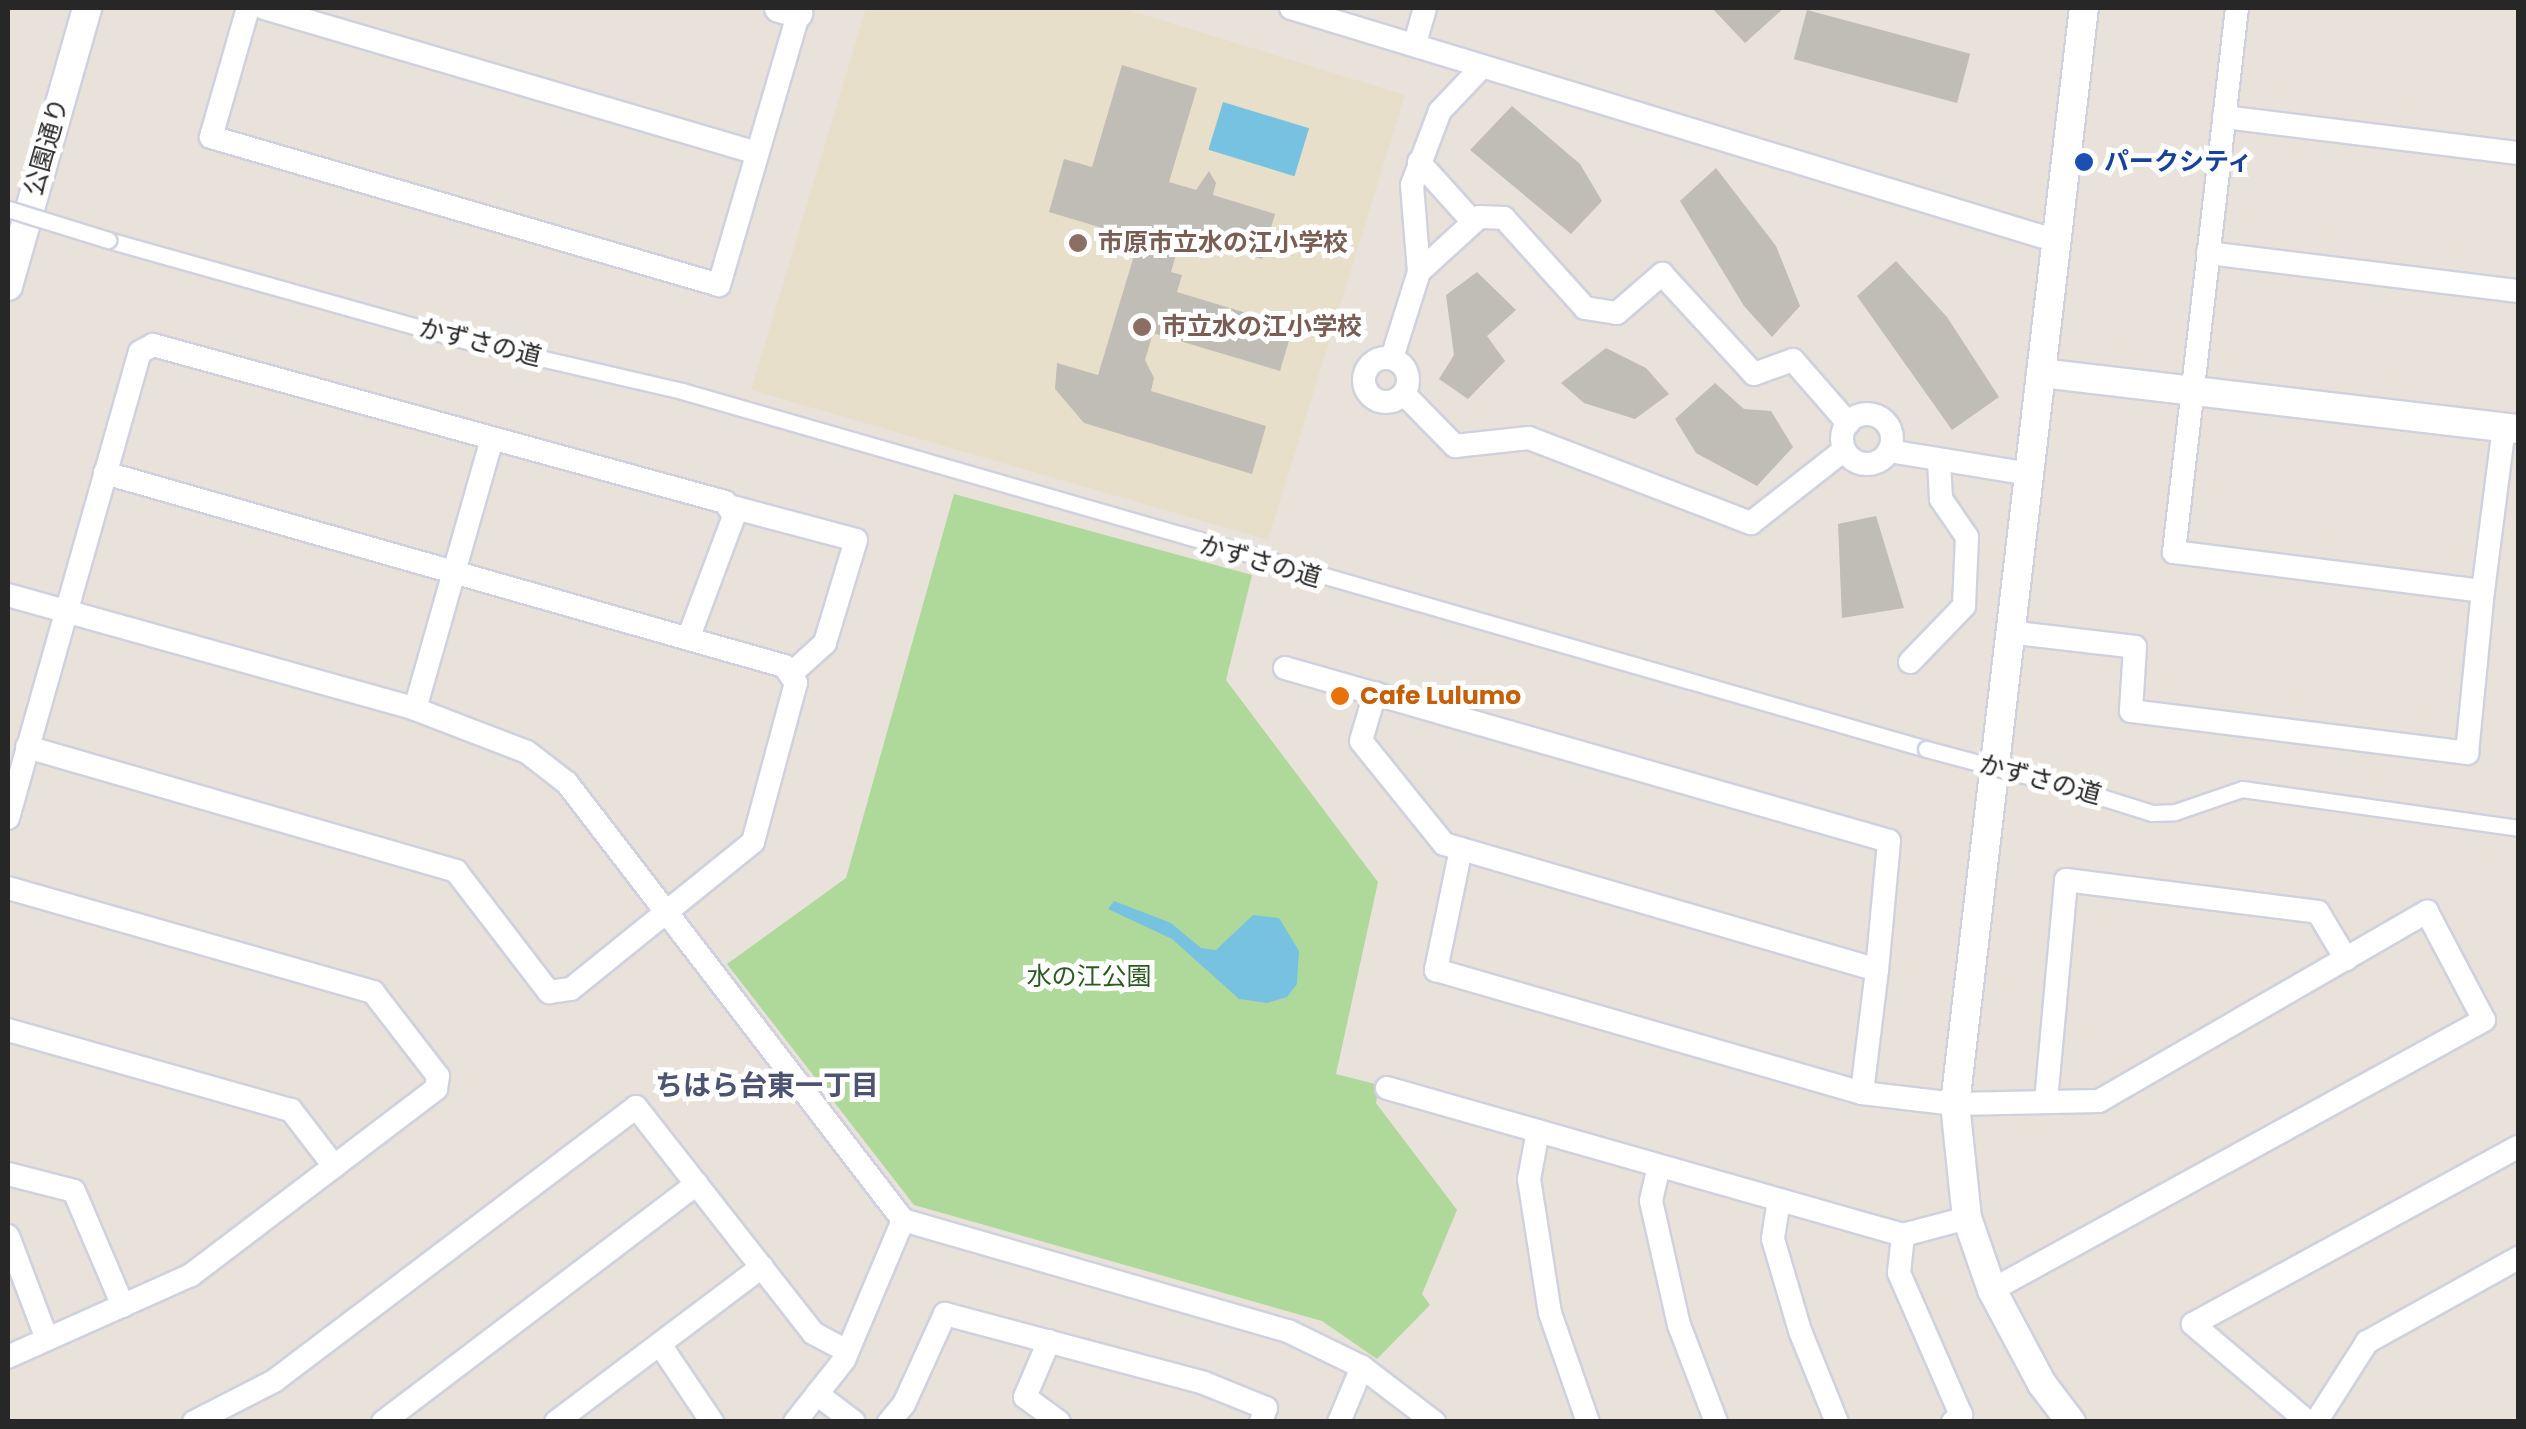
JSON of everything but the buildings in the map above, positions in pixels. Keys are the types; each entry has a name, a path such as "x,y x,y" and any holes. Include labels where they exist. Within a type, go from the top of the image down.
{"street":[{"name":"公園通り","path":"8,286 87,8"},
{"path":"248,8 211,138 719,285 758,153 792,9"},
{"path":"264,8 758,153"},
{"path":"1290,8 1415,42 1480,69 2058,241"},
{"path":"1415,42 1425,8"},
{"path":"2066,1420 1992,1290 1967,1218 1954,1104 2084,8"},
{"path":"2237,8 2174,552 2482,590"},
{"path":"1392,358 1419,272 1412,185 1419,162 1440,111 1480,69"},
{"path":"2224,117 2518,153"},
{"path":"1419,162 1473,222"},
{"name":"かずさの道","path":"8,209 479,344 682,392 2152,813 2175,812 2242,790 2518,828"},
{"path":"1419,272 1473,222 1504,218 1595,314 1617,312 1662,274 1754,374 1792,360 1848,423"},
{"path":"2208,253 2518,291"},
{"path":"8,818 27,747 65,610 140,352 153,344 856,540 825,643 793,672 753,842 571,989 549,992 456,871 27,747"},
{"path":"1392,358 1406,369 1404,394 1455,446 1529,438 1751,524 1844,450 1848,423 1860,415 1879,417 1891,432 1889,452"},
{"path":"1392,358 1368,366 1366,391 1389,403 1404,394"},
{"path":"2008,632 2135,647 2130,711 2467,753 2482,590 2511,428 2041,372"},
{"path":"415,709 492,439"},
{"path":"1844,450 1864,464 1889,452 2029,474"},
{"path":"1910,662 1964,606 1967,537 1941,500 1939,462"},
{"path":"105,472 793,672"},
{"path":"688,639 732,507"},
{"path":"8,595 496,735 567,783 903,1220 1288,1331 1362,1367 1434,1422"},
{"path":"1285,668 1889,840 1862,1093"},
{"path":"1375,694 1362,740 1444,844 1877,970"},
{"path":"1461,849 1436,970 1862,1093 1954,1104 2099,1101 2426,912 2484,1020 1992,1290"},
{"path":"2046,1101 2066,880 2318,912 2346,959"},
{"path":"8,888 373,992 438,1076 436,1089 191,1275 8,1357"},
{"path":"8,1030 292,1110 334,1166"},
{"path":"1386,1088 1903,1235 1967,1218"},
{"path":"194,1422 274,1382 636,1106 813,1333 847,1351"},
{"path":"1538,1131 1529,1179 1550,1312 1588,1422"},
{"path":"2308,1422 2192,1324 2518,1148"},
{"path":"1658,1166 1651,1200 1675,1307 1716,1422"},
{"path":"8,1174 74,1191 122,1306"},
{"path":"383,1422 697,1184"},
{"path":"1779,1200 1774,1239 1800,1332 1837,1422"},
{"path":"795,1422 847,1351 903,1220"},
{"path":"1903,1235 1899,1273 1961,1416 1954,1422"},
{"path":"8,1236 47,1339"},
{"path":"2316,1422 2367,1342 2518,1258"},
{"path":"556,1422 762,1268"},
{"path":"889,1422 904,1404 945,1314 1204,1382 1266,1408 1261,1422"},
{"path":"1049,1341 1025,1398 1059,1422"},
{"path":"661,1346 712,1422"},
{"path":"1338,1422 1362,1367"},
{"path":"817,1394 854,1422"}],"shaded area":[{"name":"市原市立水の江小学校","path":"866,8 1122,8 1405,95 1268,540 751,390"}],"green space":[{"name":"水の江公園","path":"954,494 1252,575 1226,680 1378,882 1336,1074 1379,1085 1376,1103 1457,1210 1422,1294 1430,1305 1377,1359 1322,1321 914,1205 727,964 846,878"}],"water":[{"path":"1223,102 1309,128 1294,176 1208,150"},
{"path":"1114,901 1171,923 1201,948 1216,950 1253,915 1279,918 1299,951 1297,984 1287,997 1267,1003 1239,999 1172,939 1108,909"}],"place":[{"name":"パークシティ","path":"2084,162"},
{"name":"市原市立水の江小学校","path":"1078,243"},
{"name":"市立水の江小学校","path":"1142,327"},
{"name":"Cafe Lulumo","path":"1340,696"}],"district":[{"name":"ちはら台東一丁目","path":"767,1086"}]}
